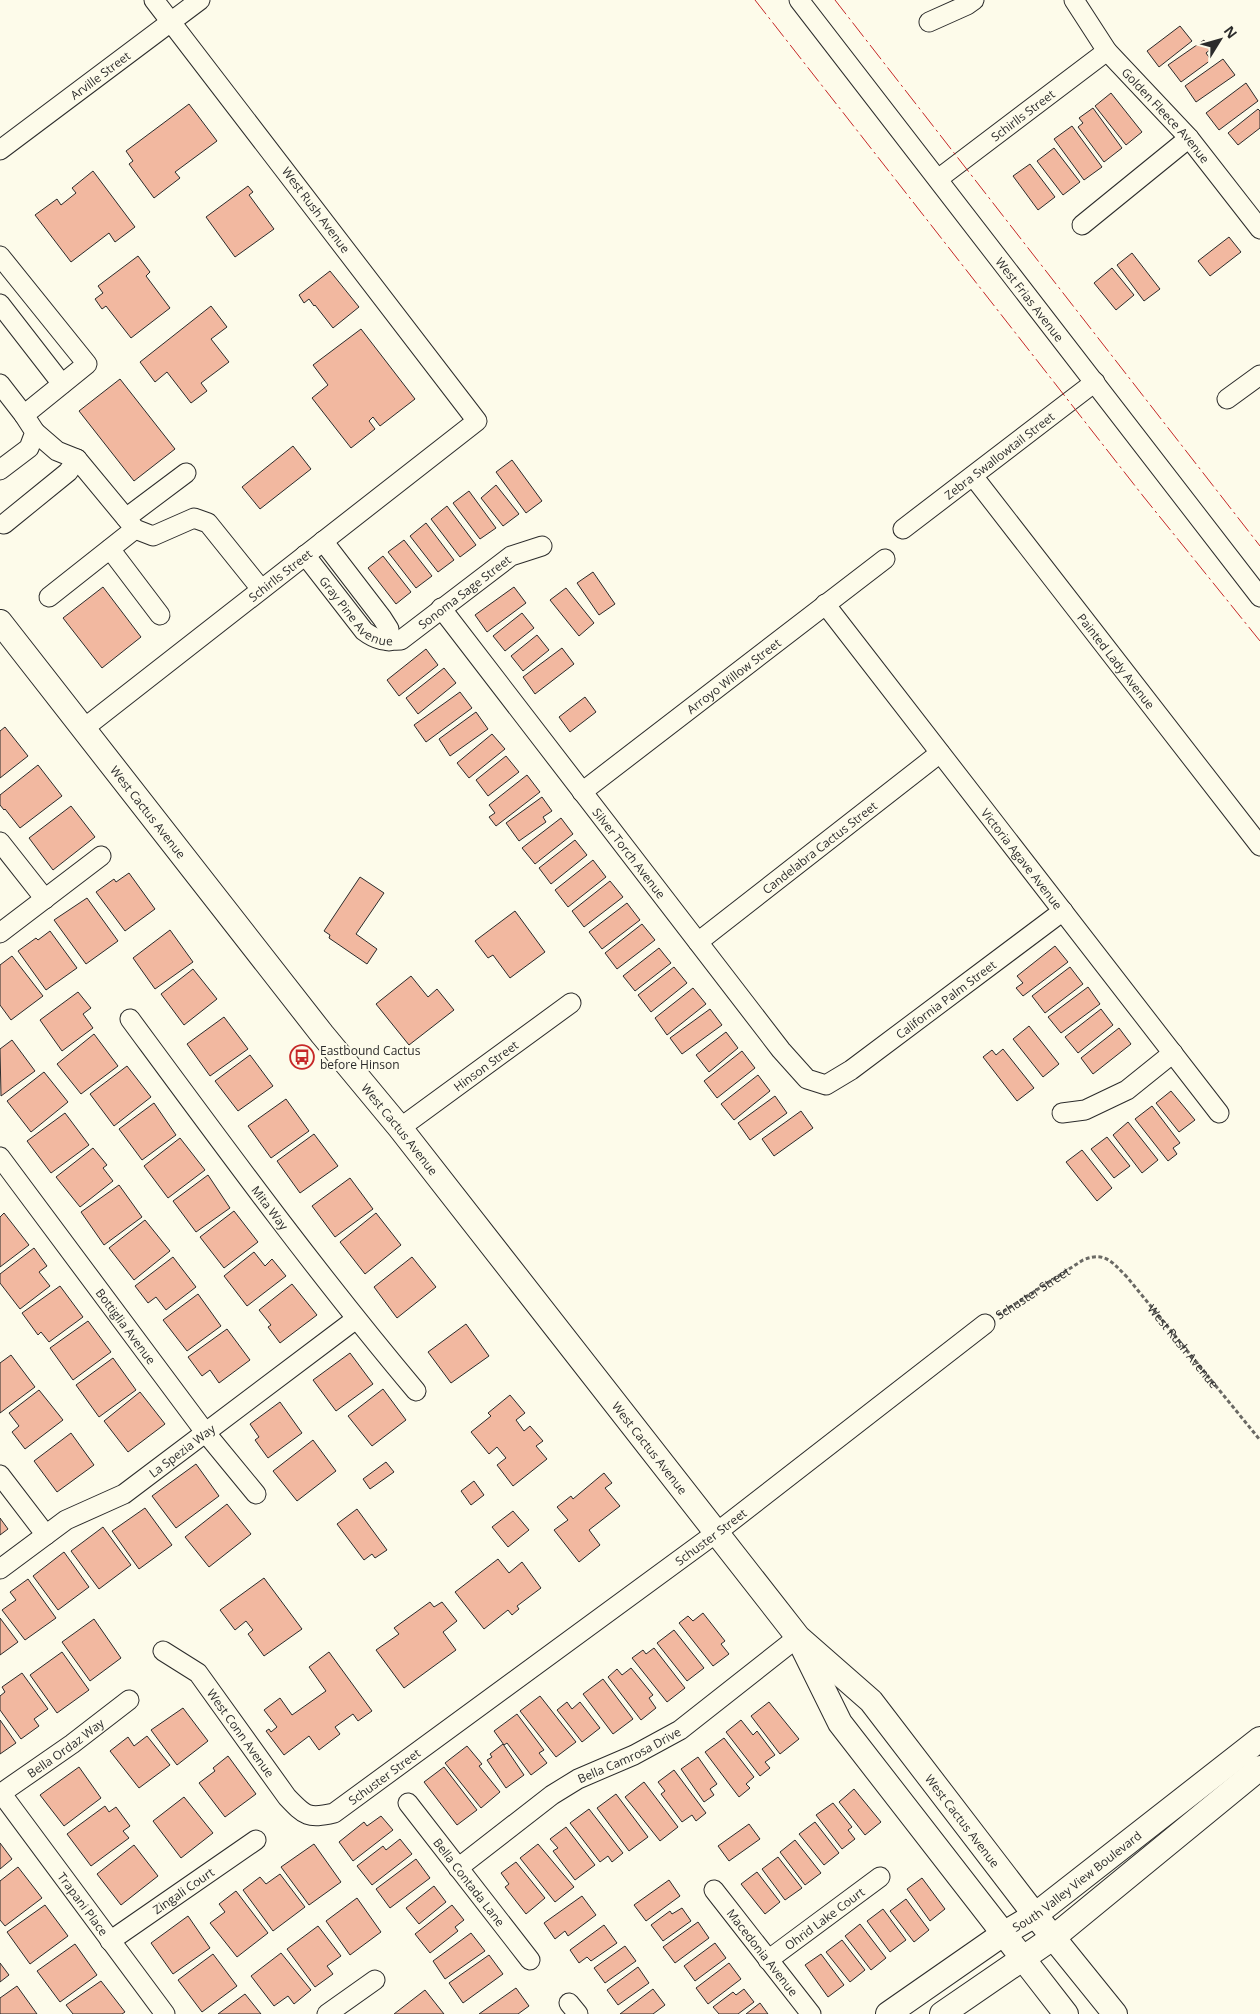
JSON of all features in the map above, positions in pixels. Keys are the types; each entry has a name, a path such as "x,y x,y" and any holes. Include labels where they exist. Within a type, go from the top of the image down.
{"main road":[{"name":"West Cactus Avenue","path":"0,622 322,1034 400,1128 798,1637 870,1701 1035,1915 1115,2014"},
{"name":"West Cactus Avenue","path":"798,1637 840,1723 1066,2014"},
{"name":"South Valley View Boulevard","path":"888,2014 1003,1934 1035,1915 1260,1739"},
{"path":"942,2014 1054,1937 1260,1768"}],"street":[{"name":"West Rush Avenue","path":"154,0 477,421"},
{"name":"Arville Street","path":"0,150 200,0"},
{"name":"West Frias Avenue","path":"799,0 1260,597"},
{"path":"929,22 974,0"},
{"name":"Golden Fleece Avenue","path":"1074,0 1107,51 1189,138 1260,229"},
{"name":"Schirlls Street","path":"938,179 1107,51"},
{"path":"1082,225 1189,138"},
{"path":"0,256 87,364 24,415"},
{"path":"0,304 62,384"},
{"path":"1227,400 1260,375"},
{"name":"Zebra Swallowtail Street","path":"903,529 1095,382"},
{"path":"0,384 35,432 57,451 77,459 131,523 154,536 194,518 208,523 261,589"},
{"name":"Schirlls Street","path":"83,729 477,421"},
{"path":"0,470 29,448 35,432"},
{"path":"4,524 68,472 77,459"},
{"path":"49,597 110,549 131,523 186,473"},
{"name":"Painted Lady Avenue","path":"972,476 1260,846"},
{"name":"Gray Pine Avenue","path":"305,555 364,631 374,639 389,641 388,629 323,541"},
{"name":"Sonoma Sage Street","path":"389,641 401,640 511,556 542,546"},
{"path":"110,549 160,615"},
{"name":"Arroyo Willow Street","path":"582,792 885,559"},
{"path":"351,614 368,601"},
{"name":"Victoria Agave Avenue","path":"825,604 1219,1113"},
{"name":"Silver Torch Avenue","path":"441,608 781,1050 807,1080 826,1086"},
{"name":"Candelabra Cactus Street","path":"698,942 940,753"},
{"path":"0,842 45,899"},
{"path":"0,933 102,856"},
{"name":"California Palm Street","path":"826,1086 851,1070 1062,911"},
{"name":"Hinson Street","path":"400,1128 571,1003"},
{"name":"Mita Way","path":"130,1019 257,1191 356,1319 416,1391"},
{"path":"1062,1113 1085,1110 1127,1090 1173,1053"},
{"name":"Bottiglia Avenue","path":"0,1157 205,1432 256,1494"},
{"name":"La Spezia Way","path":"0,1569 66,1520 124,1494 356,1319"},
{"name":"Schuster Street","path":"315,1818 334,1813 716,1533 985,1324"},
{"path":"0,1475 46,1535"},
{"name":"Bella Camrosa Drive","path":"458,1868 552,1795 578,1779 634,1755 680,1730 798,1637"},
{"name":"West Conn Avenue","path":"163,1651 198,1674 287,1797 301,1811 315,1818"},
{"name":"Bella Ordaz Way","path":"1,1794 72,1744 129,1700"},
{"name":"Trapani Place","path":"1,1794 165,2014"},
{"name":"Bella Contada Lane","path":"408,1803 530,1960"},
{"name":"Zingali Court","path":"110,1942 256,1840"},
{"name":"Ohrid Lake Court","path":"768,1960 880,1877"},
{"name":"Macedonia Avenue","path":"714,1890 811,2014"},
{"path":"328,2014 375,1980"}],"path":[{"name":"Schuster Street","path":"985,1324 1083,1260 1094,1255 1103,1256"},
{"name":"West Rush Avenue","path":"1103,1256 1114,1263 1127,1277 1260,1440"}],"building":[{"path":"1180,26 1192,41 1159,67 1147,51"},
{"path":"1204,40 1211,49 1206,53 1211,60 1181,82 1168,65"},
{"path":"1223,59 1235,75 1196,102 1185,86"},
{"path":"1246,83 1258,101 1219,130 1206,113"},
{"path":"1111,93 1142,132 1126,145 1095,106"},
{"path":"189,104 217,141 175,172 180,178 154,198 129,164 133,161 126,151"},
{"path":"1093,108 1122,148 1104,162 1078,127 1083,123 1079,118"},
{"path":"1258,109 1260,111 1260,128 1238,145 1228,133"},
{"path":"1072,126 1102,167 1084,180 1054,139"},
{"path":"1054,148 1080,182 1063,195 1037,161"},
{"path":"1030,164 1055,197 1038,210 1013,176"},
{"path":"93,171 135,227 115,242 109,233 71,262 35,215 57,199 61,205 76,193 72,188"},
{"path":"248,186 253,192 249,195 274,229 235,257 206,217"},
{"path":"1229,237 1241,252 1210,276 1198,261"},
{"path":"1132,253 1160,289 1144,301 1117,265"},
{"path":"138,256 150,272 146,276 170,308 131,338 106,306 102,309 95,299 103,293 98,286"},
{"path":"1112,268 1134,295 1116,310 1094,283"},
{"path":"330,271 359,307 333,328 309,299 304,303 299,295"},
{"path":"211,306 227,327 211,339 229,362 201,383 207,391 191,403 167,372 155,382 140,362"},
{"path":"361,329 415,399 380,426 373,417 369,421 375,429 351,448 312,398 328,385 313,365"},
{"path":"120,379 175,449 134,481 79,411"},
{"path":"293,446 311,469 260,509 242,487"},
{"path":"512,460 542,501 526,513 496,472"},
{"path":"496,485 519,514 503,526 481,498"},
{"path":"469,491 496,528 480,539 453,503"},
{"path":"447,506 476,545 460,557 431,519"},
{"path":"426,523 454,560 438,572 410,536"},
{"path":"404,540 432,576 416,588 388,552"},
{"path":"383,556 411,592 396,604 368,568"},
{"path":"593,572 615,604 599,615 577,583"},
{"path":"103,587 141,637 102,668 63,618"},
{"path":"514,587 526,603 487,632 475,615"},
{"path":"566,588 594,623 579,636 550,600"},
{"path":"522,613 534,628 505,651 493,636"},
{"path":"537,635 549,650 523,671 511,656"},
{"path":"562,648 574,664 535,694 523,677"},
{"path":"426,649 438,665 399,696 387,680"},
{"path":"444,668 456,683 418,714 406,698"},
{"path":"460,692 472,708 426,742 414,725"},
{"path":"585,697 596,712 570,732 559,717"},
{"path":"476,712 488,729 450,756 439,739"},
{"path":"5,727 28,756 0,778 0,731"},
{"path":"492,734 505,749 469,778 457,763"},
{"path":"506,756 519,772 488,796 476,780"},
{"path":"38,765 62,796 20,828 0,805 0,795"},
{"path":"527,775 540,792 496,826 489,817 495,813 489,805"},
{"path":"542,797 552,811 543,817 546,822 519,841 506,823"},
{"path":"71,806 95,837 53,870 29,838"},
{"path":"561,818 573,834 535,864 522,848"},
{"path":"575,840 587,855 551,884 539,868"},
{"path":"593,860 606,877 568,907 555,890"},
{"path":"129,873 155,909 125,931 96,892 114,879 116,882"},
{"path":"360,877 384,893 356,934 377,949 367,964 329,938 330,935 324,931"},
{"path":"610,881 623,897 584,927 572,911"},
{"path":"87,898 118,941 86,964 54,920"},
{"path":"627,903 640,920 602,949 589,932"},
{"path":"515,911 545,952 510,978 493,955 488,958 475,941"},
{"path":"642,924 655,940 617,969 605,953"},
{"path":"170,930 193,962 155,989 133,958"},
{"path":"50,931 77,968 46,990 18,951"},
{"path":"1055,946 1068,962 1023,996 1016,988 1023,983 1017,976"},
{"path":"659,948 671,963 635,991 623,976"},
{"path":"12,956 43,996 11,1020 0,1005 0,965"},
{"path":"674,967 687,983 651,1012 638,995"},
{"path":"1070,967 1083,984 1045,1013 1032,996"},
{"path":"193,969 217,999 184,1025 161,994"},
{"path":"411,976 428,997 437,989 454,1010 409,1045 376,1004"},
{"path":"1088,987 1100,1004 1061,1033 1048,1017"},
{"path":"693,988 706,1004 667,1035 655,1018"},
{"path":"78,992 91,1008 83,1014 93,1028 62,1051 40,1020"},
{"path":"710,1009 722,1025 682,1054 670,1038"},
{"path":"1101,1009 1113,1025 1078,1053 1065,1037"},
{"path":"224,1017 248,1049 210,1076 187,1044"},
{"path":"1029,1026 1059,1064 1043,1077 1013,1039"},
{"path":"1119,1028 1131,1044 1093,1074 1081,1058"},
{"path":"726,1032 738,1048 709,1072 696,1055"},
{"path":"94,1034 118,1066 81,1094 57,1064"},
{"path":"12,1040 35,1071 1,1096 0,1049"},
{"path":"1003,1049 1034,1088 1017,1101 983,1057 992,1050 996,1055"},
{"path":"742,1051 755,1068 717,1098 704,1081"},
{"path":"250,1055 273,1086 238,1111 215,1081"},
{"path":"127,1066 151,1097 114,1126 90,1094"},
{"path":"44,1072 68,1102 31,1132 7,1101"},
{"path":"758,1075 770,1091 734,1120 721,1104"},
{"path":"1171,1091 1195,1120 1179,1132 1156,1103"},
{"path":"775,1096 787,1113 750,1140 738,1123"},
{"path":"286,1099 309,1131 271,1158 248,1126"},
{"path":"154,1103 176,1135 142,1160 119,1129"},
{"path":"1152,1106 1180,1143 1173,1148 1177,1154 1168,1161 1135,1119"},
{"path":"801,1111 813,1128 774,1156 762,1139"},
{"path":"65,1113 89,1145 51,1173 27,1141"},
{"path":"1128,1122 1158,1160 1142,1173 1113,1135"},
{"path":"314,1134 338,1166 300,1193 277,1161"},
{"path":"1107,1137 1130,1166 1114,1178 1091,1149"},
{"path":"180,1138 205,1170 168,1198 144,1166"},
{"path":"93,1148 107,1165 103,1168 113,1181 80,1207 56,1177"},
{"path":"1082,1150 1112,1188 1097,1201 1066,1162"},
{"path":"208,1175 230,1208 196,1232 173,1201"},
{"path":"350,1178 373,1209 335,1237 312,1206"},
{"path":"119,1185 142,1217 104,1245 81,1212"},
{"path":"234,1211 258,1242 224,1268 200,1237"},
{"path":"4,1213 29,1245 0,1267 0,1217"},
{"path":"376,1213 401,1245 365,1274 340,1242"},
{"path":"145,1220 170,1251 134,1280 109,1248"},
{"path":"34,1248 47,1266 39,1272 50,1286 20,1309 0,1283 0,1274"},
{"path":"254,1252 265,1266 272,1259 286,1276 247,1306 224,1276"},
{"path":"173,1257 196,1287 166,1310 156,1297 148,1303 135,1286"},
{"path":"412,1257 436,1287 397,1318 374,1287"},
{"path":"292,1284 317,1315 280,1343 268,1327 271,1325 259,1310"},
{"path":"60,1286 83,1317 49,1342 41,1332 38,1335 22,1313"},
{"path":"198,1294 221,1326 187,1351 163,1320"},
{"path":"88,1321 111,1352 73,1380 50,1348"},
{"path":"466,1324 489,1356 451,1383 428,1352"},
{"path":"227,1329 250,1360 219,1383 210,1370 202,1376 188,1357"},
{"path":"350,1353 373,1384 336,1411 313,1380"},
{"path":"11,1355 35,1387 0,1413 0,1363"},
{"path":"113,1358 136,1390 99,1417 76,1385"},
{"path":"383,1389 406,1420 372,1446 348,1416"},
{"path":"39,1390 63,1420 25,1449 12,1432 19,1426 9,1413"},
{"path":"140,1392 165,1424 128,1452 104,1421"},
{"path":"510,1395 525,1413 516,1420 524,1431 530,1426 543,1441 536,1446 547,1459 513,1486 497,1465 506,1458 497,1447 489,1454 471,1432 491,1416 488,1413"},
{"path":"280,1402 302,1433 268,1458 255,1440 259,1437 250,1424"},
{"path":"71,1433 94,1465 57,1492 34,1461"},
{"path":"313,1440 336,1471 297,1501 273,1471"},
{"path":"386,1462 394,1472 370,1489 363,1479"},
{"path":"196,1464 219,1496 176,1528 152,1496"},
{"path":"604,1473 612,1483 605,1488 620,1506 589,1530 600,1545 579,1562 554,1530 568,1520 557,1507 571,1496 573,1499"},
{"path":"474,1481 484,1495 471,1505 461,1491"},
{"path":"227,1504 251,1534 209,1567 185,1537"},
{"path":"145,1508 172,1545 139,1569 112,1531"},
{"path":"357,1509 387,1550 375,1558 372,1554 364,1560 337,1524"},
{"path":"513,1511 529,1530 508,1547 492,1527"},
{"path":"0,1518 8,1529 0,1535"},
{"path":"103,1527 131,1565 99,1589 71,1551"},
{"path":"64,1552 89,1587 58,1610 33,1576"},
{"path":"498,1559 509,1573 522,1562 541,1588 517,1606 519,1609 512,1615 508,1610 484,1629 455,1592"},
{"path":"264,1578 302,1629 264,1656 248,1634 253,1630 246,1621 235,1630 220,1610"},
{"path":"28,1579 56,1618 25,1640 2,1610 16,1600 10,1592"},
{"path":"430,1602 434,1607 442,1602 457,1621 443,1632 456,1650 404,1688 376,1650 399,1634 394,1628"},
{"path":"703,1613 725,1641 721,1644 729,1654 713,1666 679,1623 688,1616 693,1621"},
{"path":"0,1618 18,1642 0,1655"},
{"path":"94,1619 121,1658 90,1681 62,1642"},
{"path":"674,1630 704,1668 687,1681 657,1643"},
{"path":"654,1648 685,1688 667,1702 632,1658 643,1650 646,1654"},
{"path":"62,1652 89,1690 57,1713 30,1675"},
{"path":"329,1652 372,1711 358,1721 353,1714 335,1727 340,1734 319,1750 309,1736 284,1755 266,1731 269,1729 271,1732 277,1727 264,1710 280,1698 292,1715 326,1691 309,1667"},
{"path":"631,1668 653,1695 649,1698 656,1708 641,1720 608,1677 617,1669 622,1675"},
{"path":"22,1673 48,1709 34,1719 39,1726 21,1739 0,1710 0,1696 5,1692 2,1687"},
{"path":"603,1679 633,1719 613,1734 583,1694"},
{"path":"540,1696 576,1742 556,1757 520,1711"},
{"path":"567,1702 572,1709 580,1702 600,1728 582,1742 557,1710"},
{"path":"769,1702 799,1739 780,1754 751,1716"},
{"path":"183,1708 208,1741 177,1765 151,1730"},
{"path":"517,1714 544,1750 539,1753 547,1763 531,1775 507,1743 504,1745 494,1731"},
{"path":"0,1720 16,1743 0,1754"},
{"path":"741,1720 753,1735 757,1731 775,1755 765,1762 770,1768 760,1776 726,1732"},
{"path":"147,1736 170,1765 139,1788 110,1751 128,1737 134,1746"},
{"path":"724,1738 754,1777 746,1784 750,1788 739,1797 705,1752"},
{"path":"503,1744 524,1775 506,1788 487,1760 492,1757 490,1754"},
{"path":"467,1746 482,1764 479,1766 500,1792 481,1808 445,1763"},
{"path":"228,1756 256,1794 225,1817 199,1783 215,1771 213,1768"},
{"path":"698,1757 717,1784 710,1789 714,1795 704,1802 681,1769"},
{"path":"79,1767 101,1798 64,1826 40,1795"},
{"path":"444,1767 477,1810 457,1825 424,1782"},
{"path":"674,1770 706,1813 696,1821 692,1815 682,1822 661,1794 665,1791 658,1782"},
{"path":"644,1782 678,1827 660,1841 625,1797"},
{"path":"854,1789 881,1822 865,1835 839,1802"},
{"path":"616,1794 648,1837 629,1851 597,1808"},
{"path":"184,1797 213,1833 181,1858 153,1821"},
{"path":"833,1803 852,1827 848,1830 855,1839 842,1849 816,1815"},
{"path":"105,1806 109,1812 116,1807 130,1826 123,1831 129,1838 91,1866 67,1834"},
{"path":"589,1809 623,1853 612,1862 608,1856 600,1862 570,1823"},
{"path":"381,1816 393,1830 353,1861 339,1842 364,1822 367,1826"},
{"path":"815,1822 839,1853 824,1865 799,1834"},
{"path":"749,1824 760,1839 729,1861 718,1846"},
{"path":"566,1827 595,1865 575,1880 553,1851 558,1848 550,1839"},
{"path":"400,1839 412,1854 372,1885 357,1866 383,1846 386,1850"},
{"path":"795,1840 821,1873 805,1885 780,1852"},
{"path":"0,1843 12,1859 0,1869"},
{"path":"314,1844 341,1882 309,1905 281,1867"},
{"path":"538,1844 574,1887 555,1902 520,1858"},
{"path":"134,1845 158,1876 121,1905 97,1874"},
{"path":"778,1857 802,1888 785,1900 762,1869"},
{"path":"416,1859 430,1878 390,1908 376,1889"},
{"path":"516,1862 545,1898 526,1914 505,1887 509,1884 501,1873"},
{"path":"18,1867 42,1898 5,1926 0,1920 0,1881"},
{"path":"757,1872 780,1902 765,1914 741,1884"},
{"path":"280,1874 305,1907 273,1931 243,1890 260,1877 266,1884"},
{"path":"922,1878 945,1909 930,1921 907,1889"},
{"path":"669,1880 680,1896 646,1921 634,1905"},
{"path":"434,1886 446,1902 419,1924 406,1908"},
{"path":"236,1891 268,1933 237,1957 210,1923 225,1912 219,1904"},
{"path":"582,1896 596,1915 568,1936 565,1931 555,1939 544,1923"},
{"path":"357,1898 381,1932 350,1955 326,1921"},
{"path":"906,1899 929,1930 914,1942 890,1911"},
{"path":"45,1905 68,1936 30,1964 7,1932"},
{"path":"452,1905 464,1920 455,1927 458,1931 430,1953 415,1934"},
{"path":"682,1908 691,1921 663,1941 651,1925 670,1911 672,1914"},
{"path":"883,1909 906,1940 890,1952 867,1921"},
{"path":"188,1916 210,1948 173,1974 151,1943"},
{"path":"698,1922 709,1938 675,1963 663,1947"},
{"path":"860,1924 886,1958 871,1970 845,1936"},
{"path":"604,1925 617,1943 591,1961 587,1957 579,1963 570,1950"},
{"path":"318,1926 341,1956 327,1966 333,1974 315,1987 287,1949"},
{"path":"471,1933 485,1951 445,1979 433,1961"},
{"path":"842,1940 865,1970 850,1982 826,1952"},
{"path":"715,1943 726,1958 695,1981 684,1966"},
{"path":"75,1944 97,1975 60,2002 37,1971"},
{"path":"625,1946 636,1961 605,1983 594,1968"},
{"path":"281,1953 311,1990 294,2004 288,1996 274,2006 251,1976"},
{"path":"213,1954 237,1986 202,2012 178,1980"},
{"path":"821,1954 844,1985 828,1997 805,1965"},
{"path":"489,1955 503,1974 463,2003 449,1983"},
{"path":"0,1963 9,1975 0,1982"},
{"path":"729,1963 741,1979 708,2004 696,1988"},
{"path":"638,1967 649,1983 618,2005 607,1990"},
{"path":"101,1981 125,2012 122,2014 73,2014 66,2005"},
{"path":"17,1986 37,2014 0,2014 0,1998"},
{"path":"516,1988 529,2006 518,2014 479,2014"},
{"path":"653,1989 665,2005 653,2014 620,2014"},
{"path":"744,1989 754,2002 738,2014 719,2014 713,2007 733,1992 736,1995"},
{"path":"425,1990 444,2014 394,2014"},
{"path":"245,1994 261,2014 218,2014"},
{"path":"760,2003 768,2014 746,2014"}],"power":[{"path":"755,0 1143,496 1260,641"},
{"path":"835,0 1260,546"}],"place":[{"name":"Eastbound Cactus before Hinson","path":"302,1057"}]}
